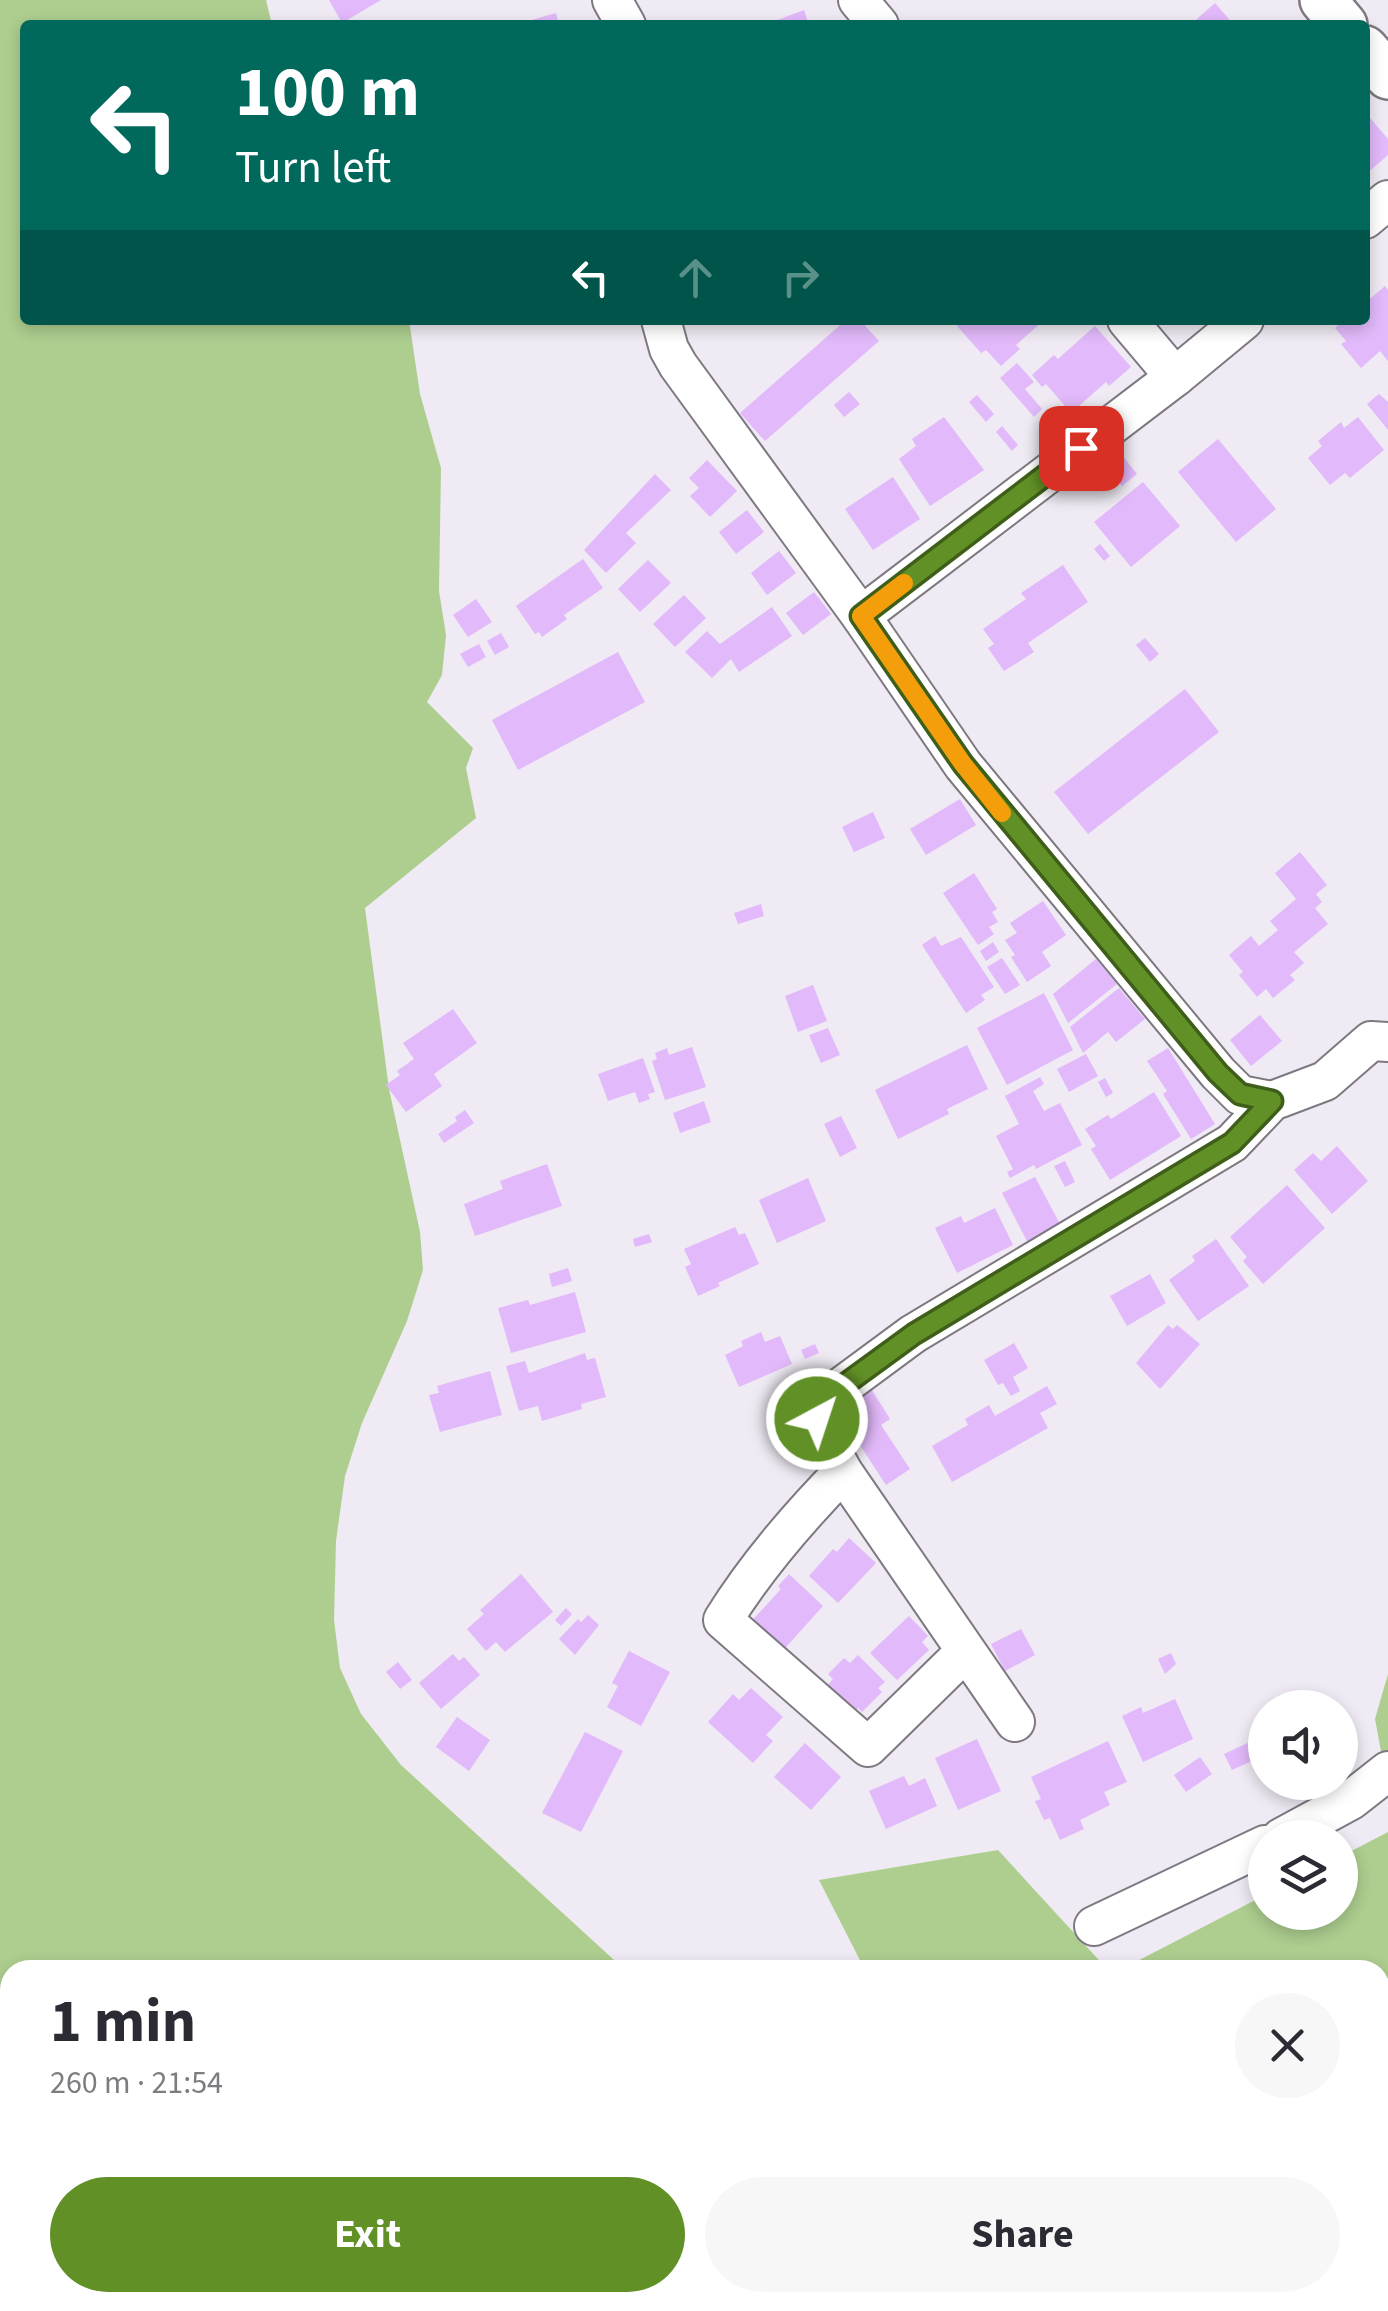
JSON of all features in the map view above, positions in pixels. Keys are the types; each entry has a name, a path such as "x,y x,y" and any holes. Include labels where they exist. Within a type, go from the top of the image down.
{"street":[{"path":"858,0 875,20"},
{"path":"1323,0 1340,20"},
{"path":"1370,55 1388,76"},
{"path":"663,325 678,365 861,616 963,764 1218,1073 1240,1094 1272,1101"},
{"path":"1131,325 1175,377"},
{"path":"861,616 1238,325"},
{"path":"1014,1722 843,1472 817,1419 817,1410 829,1396 914,1334 1232,1143 1272,1101 1325,1081 1382,1037"},
{"path":"843,1472 790,1528 748,1580 723,1620 868,1747 966,1652"},
{"path":"1314,1820 1351,1800 1388,1771"},
{"path":"1094,1926 1248,1853"}],"green space":[{"path":"0,0 266,0 271,20 20,20 20,325 410,325 420,394 441,468 439,591 446,635 442,675 427,702 473,748 466,768 476,818 365,908 389,1089 420,1232 423,1270 407,1321 362,1423 345,1476 336,1541 334,1620 340,1668 361,1714 401,1765 614,1960 0,1960"},
{"path":"1388,1674 1388,1788 1375,1719"},
{"path":"1388,1832 1388,1960 1139,1960 1248,1904 1248,1930 1358,1930 1358,1848"},
{"path":"998,1850 1099,1960 860,1960 819,1880"}],"building":[{"path":"329,0 381,0 347,20 340,20"},
{"path":"1215,3 1230,20 1196,20"},
{"path":"804,10 807,20 777,20"},
{"path":"556,13 558,20 532,20"},
{"path":"1370,118 1388,139 1388,155 1370,171"},
{"path":"1385,286 1388,290 1388,361 1380,351 1361,368 1341,344 1346,341 1335,328 1370,325 1370,299"},
{"path":"840,325 865,325 879,341 765,441 740,413"},
{"path":"1038,325 1016,345 1020,349 1001,366 986,350 981,353 957,326"},
{"path":"1095,326 1131,367 1109,386 1106,382 1071,413 1046,384 1042,387 1032,375 1054,355 1058,359"},
{"path":"1017,363 1034,382 1025,389 1042,409 1034,417 1000,378"},
{"path":"849,392 860,404 844,417 834,405"},
{"path":"1379,394 1388,402 1388,430 1367,404"},
{"path":"977,395 994,414 986,422 969,402"},
{"path":"944,417 984,470 930,506 899,459 916,446 912,439"},
{"path":"1358,417 1384,450 1350,478 1345,473 1330,485 1308,458 1322,446 1318,441 1341,422 1344,428"},
{"path":"1002,426 1018,445 1012,451 996,432"},
{"path":"1218,439 1276,509 1236,542 1178,472"},
{"path":"1117,449 1137,474 1122,486 1102,462"},
{"path":"707,460 737,491 710,517 690,496 699,488 689,478"},
{"path":"655,474 671,490 626,533 636,543 606,573 584,550"},
{"path":"893,477 920,519 873,550 845,509"},
{"path":"1143,482 1180,526 1131,567 1094,522"},
{"path":"747,510 764,532 736,554 719,532"},
{"path":"1100,544 1110,556 1104,561 1094,549"},
{"path":"779,551 796,573 767,595 751,573"},
{"path":"583,559 603,588 564,615 567,619 542,637 539,632 535,634 516,606"},
{"path":"648,560 671,583 640,612 618,589"},
{"path":"1063,565 1088,602 1028,643 1034,652 1004,671 988,648 994,644 983,629 1026,599 1021,593"},
{"path":"814,592 831,614 803,635 786,613"},
{"path":"684,595 706,618 675,647 653,624"},
{"path":"476,599 492,622 468,637 453,615"},
{"path":"772,607 792,636 739,672 731,659 712,678 685,652 707,631 720,644"},
{"path":"501,633 509,647 495,655 487,641"},
{"path":"1145,638 1159,654 1150,662 1136,645"},
{"path":"479,644 486,657 468,667 460,654"},
{"path":"618,652 645,702 518,770 492,720"},
{"path":"1185,689 1219,732 1088,834 1054,792"},
{"path":"960,799 976,825 926,855 910,829"},
{"path":"873,812 885,838 854,852 842,827"},
{"path":"1300,852 1327,885 1316,894 1322,902 1315,908 1328,924 1294,952 1304,963 1290,975 1295,980 1273,998 1266,989 1257,997 1229,955 1251,936 1259,946 1278,930 1270,921 1296,899 1275,873"},
{"path":"974,873 997,909 992,912 998,922 989,927 994,934 978,945 943,893"},
{"path":"1043,901 1066,935 1042,952 1051,966 1027,982 1005,940 1017,933 1010,923"},
{"path":"761,904 764,916 738,924 734,913"},
{"path":"935,936 941,946 961,937 994,987 981,995 985,1000 966,1013 922,945"},
{"path":"993,942 999,952 986,961 980,951"},
{"path":"1002,958 1020,985 1005,994 987,967"},
{"path":"1096,959 1117,984 1068,1023 1053,994"},
{"path":"813,985 827,1021 798,1032 785,996"},
{"path":"1119,988 1145,1019 1116,1042 1108,1032 1083,1053 1070,1027"},
{"path":"1044,993 1073,1050 1007,1085 977,1028"},
{"path":"453,1009 477,1043 434,1074 442,1086 406,1112 386,1085 414,1059 403,1043"},
{"path":"1260,1015 1282,1041 1251,1066 1230,1040"},
{"path":"828,1028 840,1055 821,1063 809,1035"},
{"path":"967,1045 988,1089 898,1139 875,1090"},
{"path":"692,1047 706,1087 665,1100 652,1061 657,1059 655,1053 667,1048 669,1055"},
{"path":"1168,1048 1215,1124 1191,1139 1147,1061"},
{"path":"1086,1054 1098,1076 1069,1092 1057,1069"},
{"path":"643,1058 655,1092 648,1094 650,1099 639,1103 635,1092 608,1101 598,1074"},
{"path":"1040,1077 1044,1084 1033,1091 1044,1111 1060,1103 1082,1145 1010,1178 1007,1172 1013,1169 996,1136 1019,1124 1005,1096"},
{"path":"1105,1078 1113,1093 1106,1097 1098,1082"},
{"path":"1154,1092 1181,1136 1110,1180 1091,1149 1096,1146 1085,1129 1108,1115 1111,1119"},
{"path":"704,1101 711,1122 680,1133 673,1113"},
{"path":"465,1110 474,1123 444,1143 438,1134"},
{"path":"841,1116 857,1148 840,1157 824,1124"},
{"path":"1337,1146 1368,1181 1332,1214 1294,1170 1313,1153 1321,1161"},
{"path":"1065,1161 1075,1182 1065,1187 1054,1166"},
{"path":"547,1164 562,1206 475,1236 464,1204 503,1189 500,1181"},
{"path":"1035,1177 1061,1226 1028,1243 1002,1193"},
{"path":"808,1178 826,1221 777,1243 759,1200"},
{"path":"1287,1185 1325,1228 1263,1284 1243,1261 1247,1257 1230,1237"},
{"path":"995,1208 1013,1245 957,1273 935,1228 961,1216 964,1223"},
{"path":"735,1227 739,1235 745,1233 759,1264 698,1296 685,1267 691,1264 684,1249"},
{"path":"649,1234 652,1242 635,1247 633,1239"},
{"path":"1216,1239 1249,1286 1198,1321 1169,1280"},
{"path":"568,1268 572,1281 552,1287 549,1274"},
{"path":"1150,1274 1166,1303 1127,1326 1110,1296"},
{"path":"575,1292 586,1332 511,1353 498,1308 528,1300 530,1305"},
{"path":"1168,1325 1173,1329 1177,1325 1200,1344 1160,1389 1136,1363"},
{"path":"761,1332 765,1342 780,1336 792,1364 739,1387 725,1355 743,1346 741,1341"},
{"path":"1014,1343 1028,1368 1013,1377 1020,1391 1011,1396 1003,1383 998,1385 984,1360"},
{"path":"815,1344 819,1353 805,1359 801,1350"},
{"path":"585,1353 587,1360 595,1358 606,1397 542,1421 538,1406 519,1411 506,1366 525,1361 529,1373"},
{"path":"490,1371 502,1415 440,1432 429,1395 439,1393 437,1386"},
{"path":"1047,1386 1057,1404 1040,1413 1048,1428 952,1482 932,1446 968,1425 965,1419 989,1405 995,1416"},
{"path":"870,1387 890,1419 881,1425 910,1469 886,1485 856,1439 863,1435 843,1404"},
{"path":"849,1538 876,1563 838,1603 809,1576 833,1549 837,1552"},
{"path":"521,1574 553,1612 505,1652 496,1642 486,1651 467,1629 484,1614 480,1610"},
{"path":"789,1574 823,1606 778,1656 746,1627 781,1589 778,1586"},
{"path":"566,1608 572,1614 561,1626 555,1620"},
{"path":"588,1615 599,1625 575,1655 559,1639 578,1619 581,1622"},
{"path":"909,1616 928,1636 922,1642 929,1650 897,1680 870,1653"},
{"path":"1021,1629 1035,1655 1005,1671 991,1644"},
{"path":"629,1651 670,1672 641,1726 607,1707 618,1686 612,1683"},
{"path":"1171,1653 1176,1664 1165,1674 1158,1659"},
{"path":"453,1654 459,1661 464,1657 480,1675 441,1709 419,1683"},
{"path":"858,1655 885,1682 878,1688 882,1692 862,1712 858,1708 852,1714 826,1687 833,1679 828,1674 844,1658 850,1663"},
{"path":"398,1662 412,1680 400,1689 386,1672"},
{"path":"751,1688 783,1717 766,1735 773,1741 753,1763 708,1722 733,1694 739,1700"},
{"path":"1175,1699 1193,1739 1143,1762 1122,1716 1141,1707 1143,1713"},
{"path":"457,1717 490,1740 469,1771 436,1747"},
{"path":"585,1732 623,1751 581,1832 542,1813"},
{"path":"977,1739 1001,1791 958,1810 935,1758"},
{"path":"1108,1741 1127,1782 1104,1792 1110,1805 1080,1820 1084,1829 1060,1840 1050,1818 1044,1820 1035,1801 1041,1799 1031,1777"},
{"path":"805,1743 841,1777 811,1810 774,1777"},
{"path":"1248,1743 1248,1763 1232,1770 1224,1754"},
{"path":"1200,1757 1212,1774 1186,1792 1174,1775"},
{"path":"904,1776 909,1786 925,1778 937,1806 886,1829 869,1791"}],"slow traffic":[{"path":"904,583 861,616 963,764 1002,813"}],"route":[{"path":"817,1419 820,1404 829,1396 914,1334 1232,1143 1272,1101 1240,1094 1218,1073 963,764 861,616 1081,448"}]}
